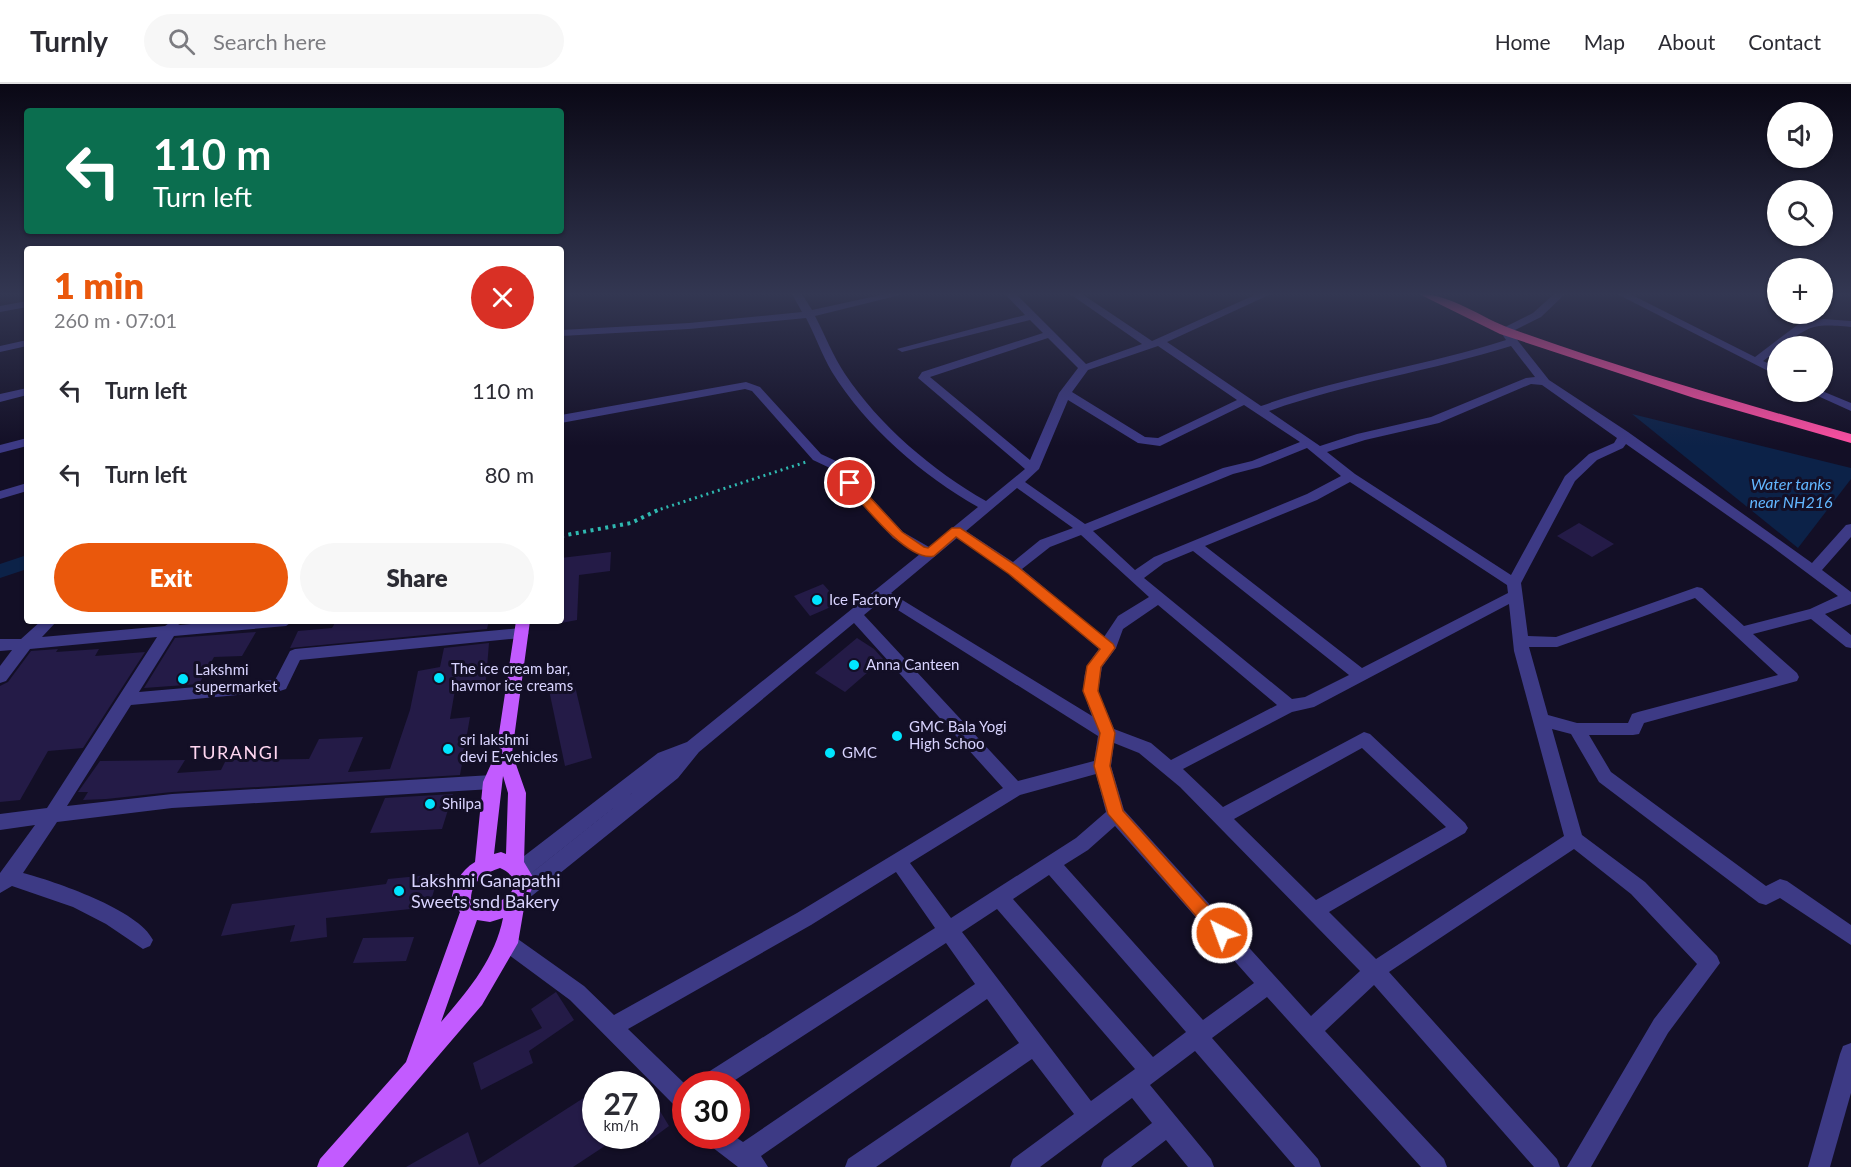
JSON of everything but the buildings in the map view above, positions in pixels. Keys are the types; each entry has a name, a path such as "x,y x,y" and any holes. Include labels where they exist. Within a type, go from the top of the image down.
{"highway":[{"path":"1537,345 1699,395 1848,435"}],"main road":[{"path":"484,864 492,782 504,753 522,627"},
{"path":"328,1167 475,998 508,942 525,876 518,866 517,793 504,753"},
{"path":"518,866 501,860 484,864 470,875 461,888 461,902 470,912 484,915 501,910 518,896"},
{"path":"411,1072 470,912"}],"street":[{"path":"0,349 20,345"},
{"path":"825,345 838,372 890,432 944,480 968,498 987,507"},
{"path":"902,349 920,345"},
{"path":"1017,345 926,374 924,378 1034,469"},
{"path":"1061,345 1084,368"},
{"path":"518,896 672,773 693,747 856,616 880,592 1034,469 1065,393 1084,368 1153,345"},
{"path":"1156,345 1260,410 1314,447 1350,477 1515,589"},
{"path":"1260,410 1311,392 1455,360 1490,345"},
{"path":"1516,345 1545,382 1624,435 1850,598"},
{"path":"1721,345 1767,368"},
{"path":"1755,362 1779,345"},
{"path":"1014,570 1027,553 1062,534 1084,530 1228,471 1314,447 1435,420 1530,380 1545,382"},
{"path":"564,418 746,385 756,389 817,457 834,465 898,535 929,553"},
{"path":"0,398 24,392"},
{"path":"1065,393 1142,440 1150,442 1160,442 1245,400"},
{"path":"1833,400 1851,407"},
{"path":"1578,1167 1661,1026 1710,963 1638,888 1574,839 1540,719 1521,641 1515,589 1570,479 1593,457 1619,445 1624,435"},
{"path":"0,449 24,443"},
{"path":"1134,578 1160,560 1312,497 1350,477"},
{"path":"1017,482 1084,530 1134,578 1289,706"},
{"path":"0,495 24,488"},
{"path":"1813,571 1851,528"},
{"path":"956,531 1014,570 1108,648"},
{"path":"1194,545 1360,675"},
{"path":"1170,768 1289,706 1308,703 1515,589"},
{"path":"880,592 958,644 1107,733 1145,748 1170,768 1374,971 1549,1167"},
{"path":"1521,641 1557,642 1697,592 1791,677 1638,718 1633,729 1577,729 1540,719"},
{"path":"1158,597 1152,603 1124,618 1114,629 1108,648 1094,666 1090,691 1107,733 1102,766 1116,814 1310,1031 1436,1167"},
{"path":"1741,632 1814,613 1850,598"},
{"path":"1814,613 1851,643"},
{"path":"856,616 1015,789"},
{"path":"0,677 25,644 47,624"},
{"path":"0,645 173,626 218,624"},
{"path":"143,940 125,924 57,890 5,881 52,815 173,626"},
{"path":"127,699 280,685 295,655 522,627"},
{"path":"1577,729 1605,777 1766,897 1780,887 1851,936"},
{"path":"1221,817 1364,739 1459,828 1314,911"},
{"path":"518,866 664,758 693,747"},
{"path":"612,1027 804,919 1015,789 1102,766"},
{"path":"0,822 172,801 492,782"},
{"path":"730,1071 1082,844 1116,814"},
{"path":"1310,1031 1374,971 1574,839"},
{"path":"898,861 947,931 1089,1116"},
{"path":"1051,864 1310,1167"},
{"path":"999,897 1142,1077 1168,1125 1203,1167"},
{"path":"508,942 578,993 672,1087"},
{"path":"1021,1167 1268,984"},
{"path":"732,1149 749,1162 989,986"},
{"path":"856,1167 1034,1045"},
{"path":"1819,1167 1851,1054"},
{"path":"1112,1167 1168,1125"}],"path":[{"path":"564,536 631,523 658,510 717,493 817,457"}],"water":[{"name":"Water tanks near NH216","path":"1632,414 1851,468 1851,479 1798,548"}],"waterway":[{"path":"0,571 24,563"}],"place":[{"name":"Ice Factory","path":"817,600"},
{"name":"Anna Canteen","path":"854,665"},
{"name":"The ice cream bar, havmor ice creams","path":"439,678"},
{"name":"Lakshmi supermarket","path":"183,679"},
{"name":"GMC Bala Yogi High Schoo","path":"897,736"},
{"name":"sri lakshmi devi E-vehicles","path":"448,749"},
{"name":"GMC","path":"830,753"},
{"name":"Shilpa","path":"430,804"},
{"name":"Lakshmi Ganapathi Sweets snd Bakery","path":"399,891"}],"district":[{"name":"TURANGI","path":"235,753"}],"route":[{"path":"850,483 898,535 920,550 929,553 956,531 1014,570 1108,648 1094,666 1090,691 1107,733 1102,766 1116,814 1222,933"}]}
